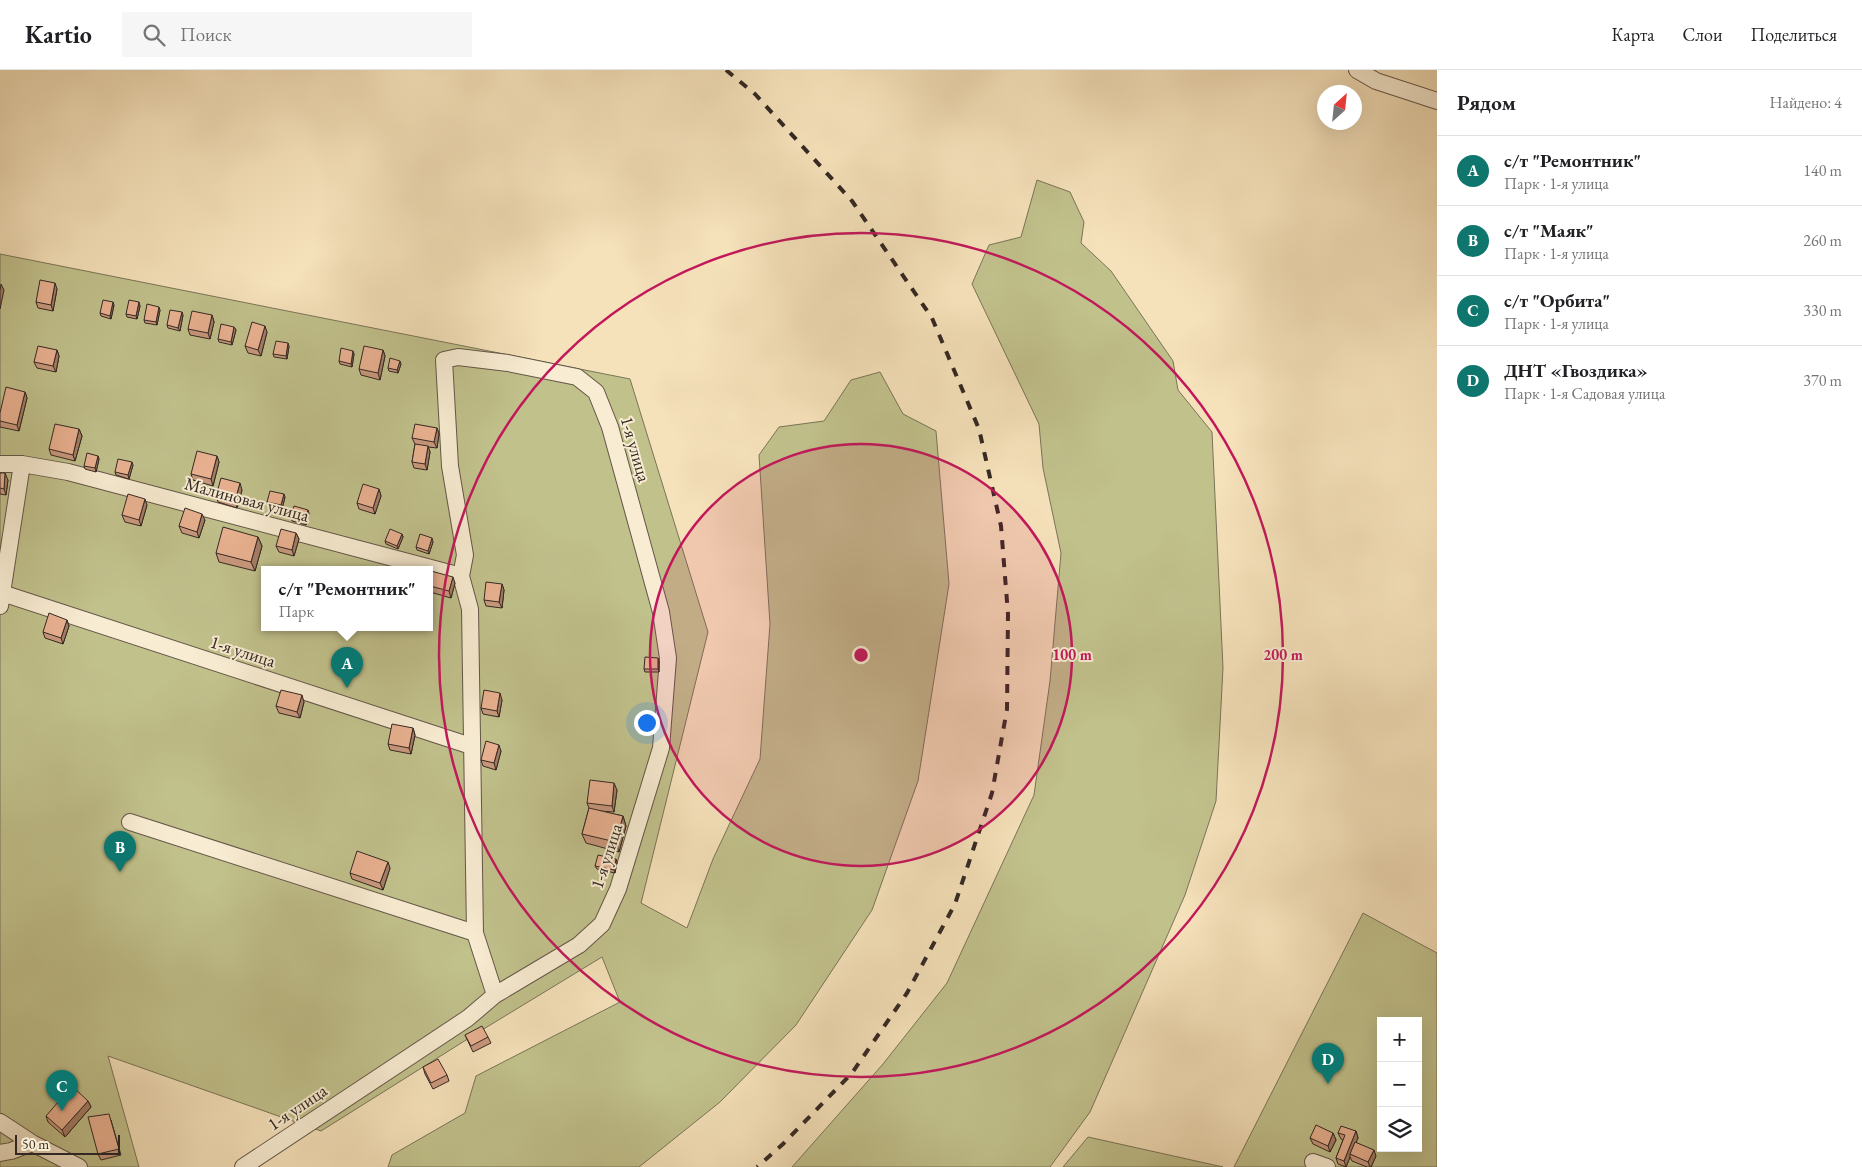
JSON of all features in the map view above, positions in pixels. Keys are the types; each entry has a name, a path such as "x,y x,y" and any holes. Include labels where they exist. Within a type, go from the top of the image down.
{"street":[{"path":"1357,70 1376,81 1437,101"},
{"name":"1-я улица","path":"243,1167 468,1018 496,995 579,946 602,924 618,889 661,748 668,658 662,612 610,426 596,392 577,377 500,362 458,357 444,360 450,466 465,556 461,576 470,609 475,933 496,995"},
{"name":"Малиновая улица","path":"0,464 22,464 68,472 423,566"},
{"path":"1,600 22,464"},
{"name":"Малиновая улица","path":"433,569 461,576"},
{"name":"1-я улица","path":"1,600 471,746"},
{"path":"130,822 475,933"},
{"path":"0,1122 32,1143 80,1167"},
{"path":"0,1153 32,1143"}],"green space":[{"path":"1037,180 1070,192 1084,222 1081,243 1111,271 1173,361 1178,390 1212,432 1223,668 1216,801 1185,895 1090,1112 1050,1167 792,1167 883,1064 947,983 1034,795 1050,681 1061,553 1043,468 1039,424 972,284 989,245 1021,237"},
{"path":"0,254 630,379 708,632 641,903 687,928 713,859 760,759 770,624 759,455 779,427 824,421 851,380 880,372 903,414 936,431 949,584 918,781 872,910 796,1025 720,1102 639,1167 388,1167 392,1155 465,1113 476,1076 620,1002 602,957 321,1131 108,1056 139,1167 0,1167"},
{"path":"1363,913 1437,953 1437,1167 1234,1167"},
{"path":"1088,1137 1223,1167 1063,1167"}],"building":[{"path":"40,280 55,283 51,305 36,302"},
{"path":"103,300 113,302 110,316 100,313"},
{"path":"129,300 139,302 136,316 126,314"},
{"path":"147,304 159,307 156,322 144,320"},
{"path":"170,310 182,312 178,328 167,325"},
{"path":"192,311 212,315 208,333 188,329"},
{"path":"252,322 265,326 258,350 245,346"},
{"path":"221,324 234,327 231,342 218,339"},
{"path":"276,341 288,343 286,356 273,354"},
{"path":"38,346 57,350 53,366 34,362"},
{"path":"364,346 383,350 378,373 359,369"},
{"path":"341,348 353,351 351,364 339,361"},
{"path":"390,358 400,361 397,370 388,368"},
{"path":"6,387 25,392 17,425 0,421"},
{"path":"55,424 79,429 73,455 49,449"},
{"path":"415,424 437,428 434,442 412,438"},
{"path":"415,444 428,446 425,464 412,462"},
{"path":"197,451 217,456 211,479 191,474"},
{"path":"87,453 98,456 95,468 84,466"},
{"path":"118,459 132,462 128,475 115,472"},
{"path":"0,473 5,473 4,489 0,488"},
{"path":"221,478 240,483 235,501 216,496"},
{"path":"363,484 379,489 373,508 357,503"},
{"path":"270,491 284,494 281,505 267,502"},
{"path":"128,494 145,499 139,520 122,515"},
{"path":"294,506 308,510 304,521 291,518"},
{"path":"185,508 202,514 197,532 179,526"},
{"path":"223,527 258,537 251,562 216,553"},
{"path":"281,529 296,533 292,550 276,546"},
{"path":"390,529 402,534 397,546 385,541"},
{"path":"420,534 432,538 428,551 416,547"},
{"path":"433,572 453,577 449,591 433,587"},
{"path":"486,582 502,584 499,602 484,600"},
{"path":"49,613 67,620 61,638 43,632"},
{"path":"645,657 658,658 658,669 644,669"},
{"path":"281,690 302,695 297,712 276,706"},
{"path":"484,690 500,693 497,711 481,708"},
{"path":"392,724 413,728 409,748 388,744"},
{"path":"486,741 499,745 494,763 481,760"},
{"path":"590,780 614,783 612,806 587,803"},
{"path":"589,808 623,816 616,842 582,834"},
{"path":"357,851 388,862 380,883 350,873"},
{"path":"598,855 616,859 614,870 595,866"},
{"path":"482,1026 488,1037 471,1046 465,1035"},
{"path":"438,1059 447,1075 431,1083 423,1067"},
{"path":"72,1086 88,1101 62,1130 46,1116"},
{"path":"109,1114 119,1149 98,1154 88,1117"},
{"path":"1316,1125 1333,1133 1328,1146 1310,1138"},
{"path":"1341,1126 1356,1131 1344,1161 1336,1158 1345,1135 1338,1133"},
{"path":"1355,1142 1374,1150 1368,1162 1350,1154"}],"railway":[{"path":"726,70 755,94 852,201 932,318 979,429 1001,526 1008,614 1007,709 992,793 955,904 907,993 852,1073 783,1144 757,1167"}],"place":[{"name":"с/т \"Ремонтник\"","path":"347,688"},
{"name":"с/т \"Маяк\"","path":"120,872"},
{"name":"ДНТ «Гвоздика»","path":"1328,1084"},
{"name":"с/т \"Орбита\"","path":"62,1111"}]}
